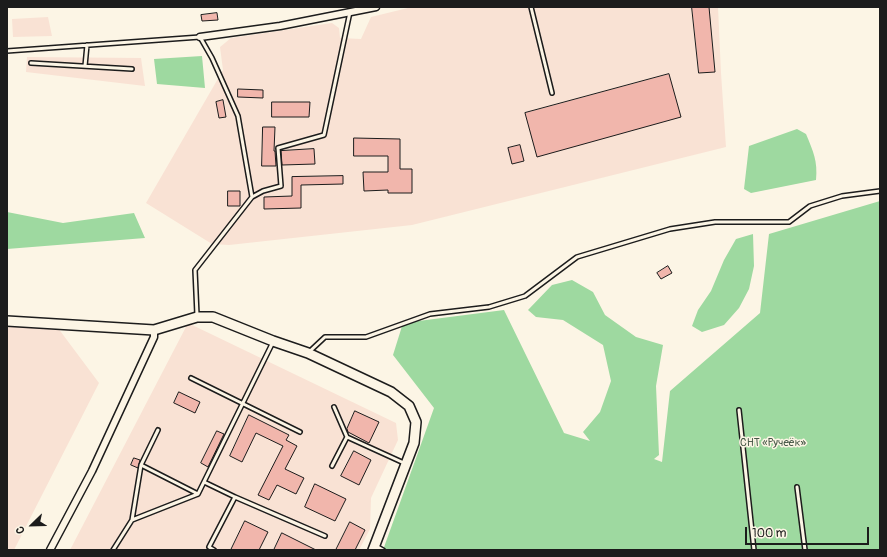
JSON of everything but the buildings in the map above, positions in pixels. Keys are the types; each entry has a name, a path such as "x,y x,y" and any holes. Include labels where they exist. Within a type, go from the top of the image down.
{"street":[{"path":"200,37 280,26 376,7"},
{"path":"7,320 154,330 197,316 213,317 308,353 391,392 409,406 416,422 414,443 373,548"},
{"path":"50,550 92,471 154,337 154,330"}],"lane":[{"path":"531,7 552,93"},
{"path":"197,316 195,270 252,196 281,186 278,148 324,135 350,12"},
{"path":"7,51 200,37 212,58 238,116 252,196"},
{"path":"85,66 87,45"},
{"path":"32,63 132,68"},
{"path":"308,353 325,337 366,338 430,314 488,307 525,296 577,258 670,229 715,222 789,222 810,206 842,196 880,191"},
{"path":"132,520 198,494 273,341"},
{"path":"191,378 300,432"},
{"path":"334,407 347,437 406,464"},
{"path":"739,410 754,550"},
{"path":"113,550 132,520 141,465 158,430"},
{"path":"332,466 347,437"},
{"path":"141,465 198,494"},
{"path":"204,482 325,536"},
{"path":"797,486 805,550"},
{"path":"214,550 209,549 235,497"},
{"path":"373,548 383,550"}],"shaded area":[{"path":"412,7 718,7 726,147 412,225 229,245 212,244 146,203 223,70 220,47 231,38 332,23 339,28 340,38 361,39 371,17"},
{"path":"48,17 52,36 13,37 12,19"},
{"path":"27,57 141,58 145,86 26,72"},
{"path":"188,323 396,423 398,440 371,498 370,529 359,550 70,550"},
{"path":"7,326 58,328 99,383 14,550 7,550"}],"green space":[{"path":"202,56 205,88 157,84 154,59"},
{"path":"797,129 806,134 811,146 816,162 816,180 751,193 744,189 749,146"},
{"name":"СНТ «Ручеёк»","path":"880,201 880,550 383,550 434,408 393,355 403,323 504,310 564,433 590,441 583,432 600,412 611,381 603,345 563,320 536,317 528,310 552,285 572,280 593,292 605,315 636,337 663,345 656,386 659,455 654,459 662,462 670,391 760,313 769,234"},
{"path":"7,212 63,223 134,213 145,238 7,249"},
{"path":"753,234 754,266 749,289 739,308 724,325 702,332 692,326 698,310 711,291 724,260 736,239"}]}
